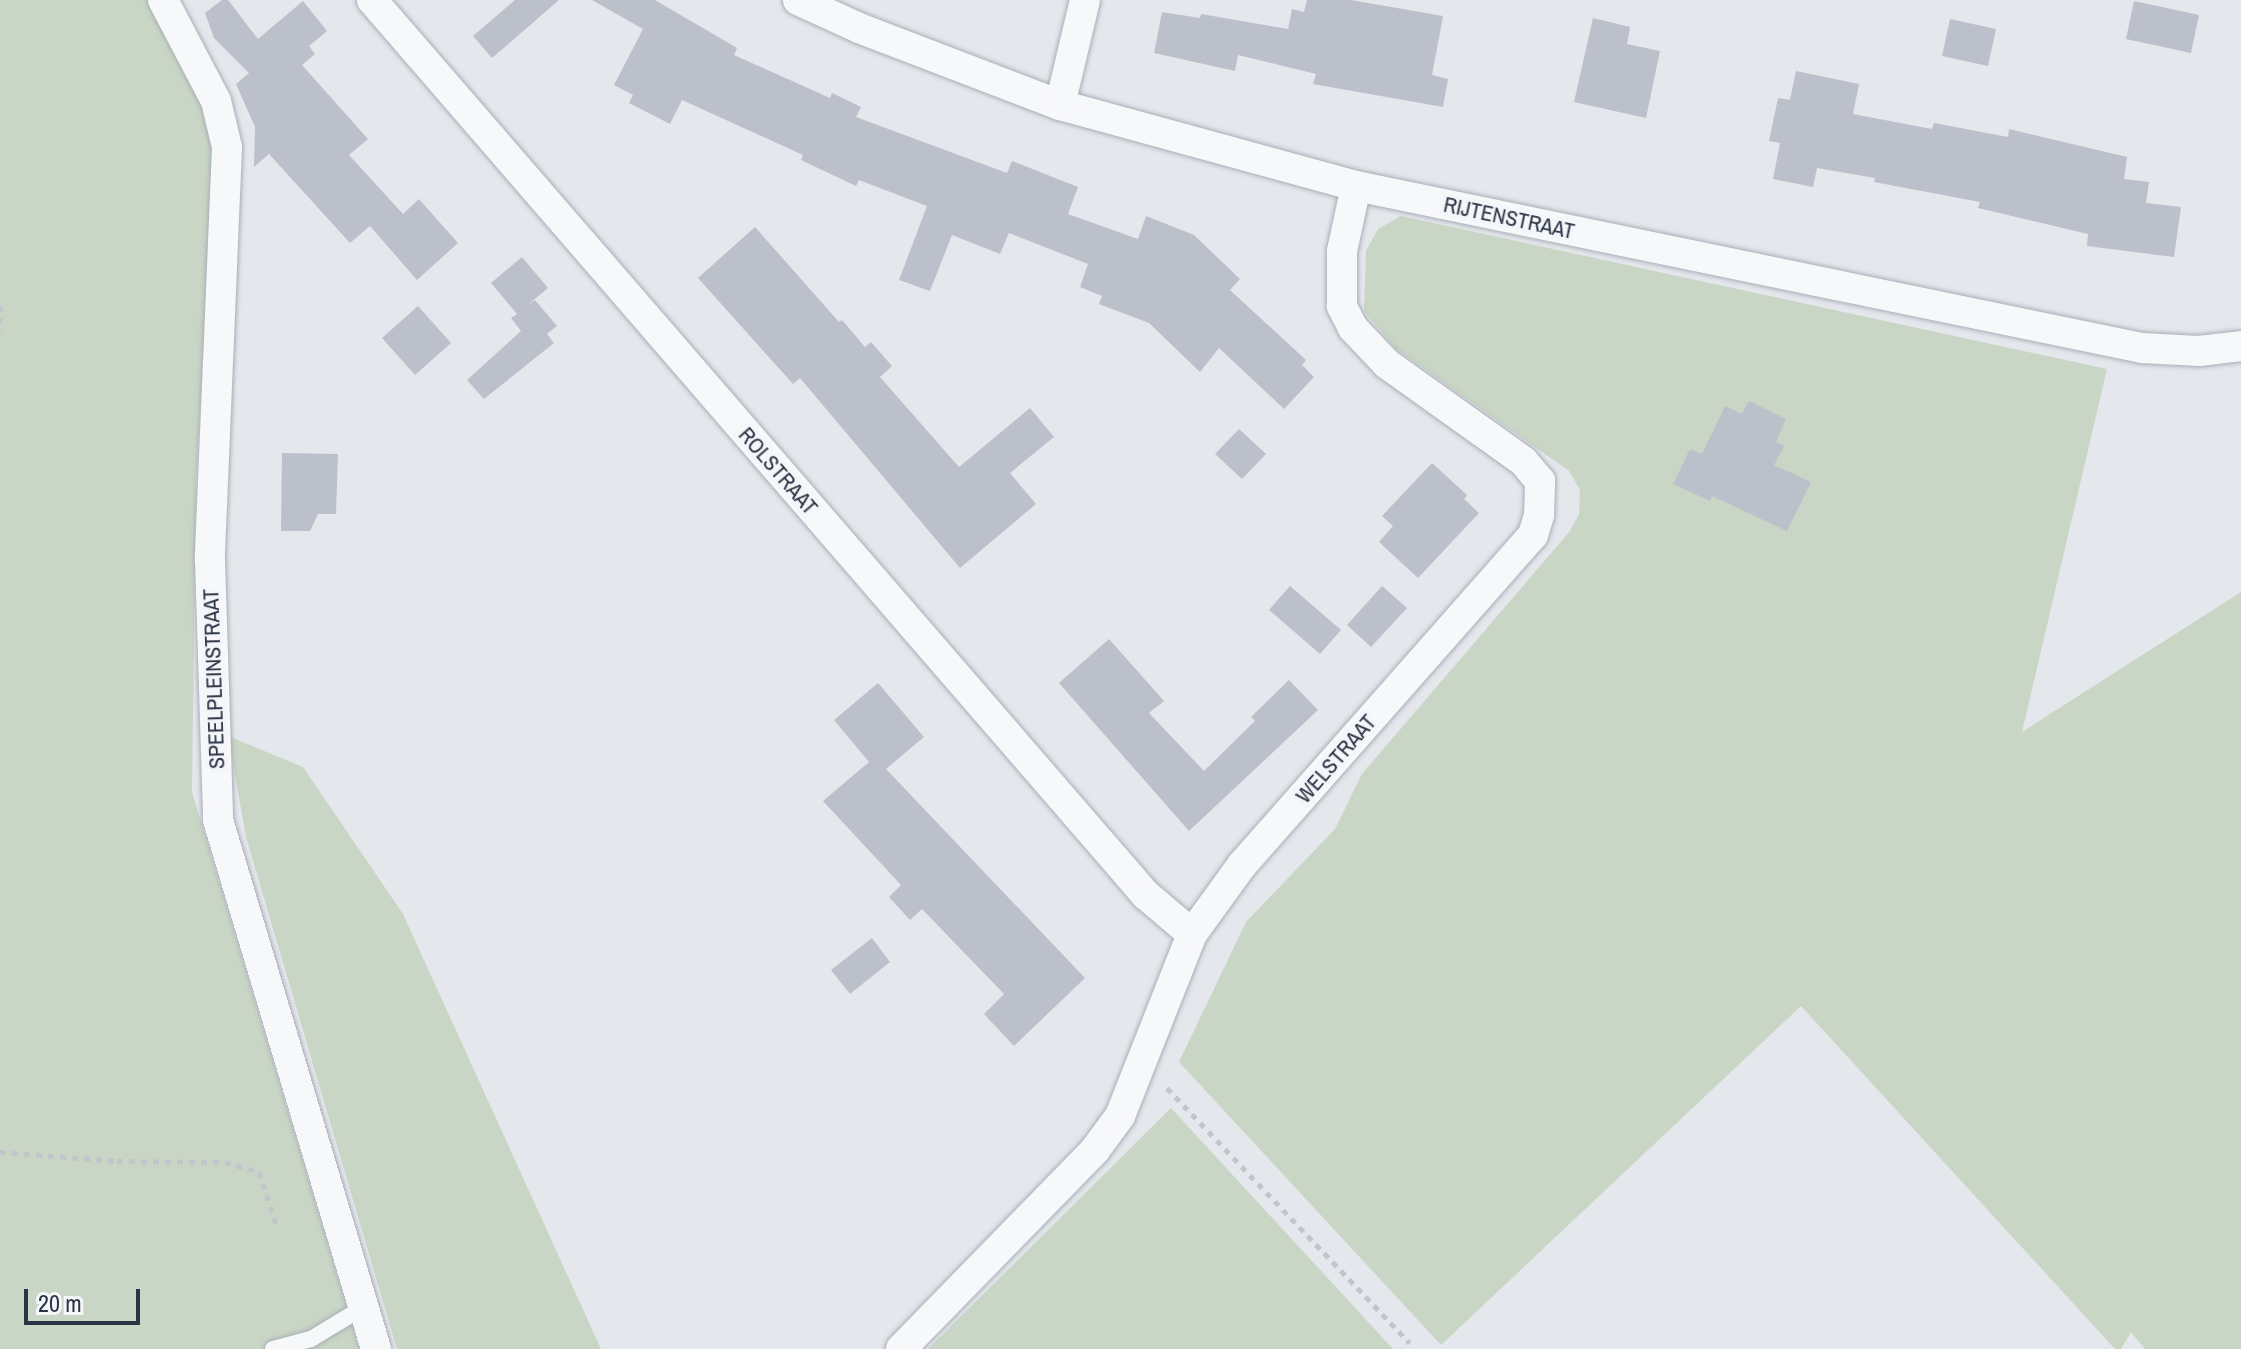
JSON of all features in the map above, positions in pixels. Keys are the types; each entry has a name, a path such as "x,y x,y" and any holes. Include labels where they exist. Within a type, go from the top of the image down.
{"street":[{"name":"SPEELPLEINSTRAAT","path":"163,0 216,101 227,147 210,560 218,820 376,1349"},
{"name":"ROLSTRAAT","path":"372,0 1146,895 1192,934"},
{"name":"RIJTENSTRAAT","path":"798,0 859,28 1060,105 1356,186 2142,348 2199,351 2241,346"},
{"path":"1060,105 1085,0"},
{"name":"WELSTRAAT","path":"901,1349 1095,1150 1120,1116 1192,934 1242,865 1533,535 1539,515 1540,481 1523,461 1387,364 1353,328 1342,306 1342,251 1356,186"}],"lane":[{"path":"273,1349 311,1339 364,1307"}],"path":[{"path":"0,305 0,331"},
{"path":"1142,1061 1410,1343"},
{"path":"0,1152 117,1161 225,1162 259,1172 277,1227"}],"green space":[{"path":"0,0 148,0 206,107 214,151 196,483 192,792 359,1349 0,1349"},
{"path":"1401,216 2107,369 2022,732 2241,592 2241,1349 2145,1349 2131,1332 2121,1349 2115,1349 1801,1006 1441,1345 1179,1062 1246,922 1335,829 1362,774 1570,531 1579,514 1580,490 1569,471 1396,349 1364,311 1366,251 1378,229"},
{"path":"228,736 303,767 403,914 601,1349 397,1349 246,837"},
{"path":"1171,1108 1393,1349 928,1349"}],"building":[{"path":"222,0 228,0 258,39 303,1 327,31 309,46 315,54 302,65 368,139 349,155 403,214 419,199 458,243 417,280 370,226 350,243 269,154 254,167 255,127 236,84 249,73 214,38 205,13"},
{"path":"515,0 559,0 492,58 473,36"},
{"path":"592,0 655,0 737,48 734,55 830,98 832,93 861,107 856,117 1007,173 1012,161 1078,187 1068,214 1138,239 1146,216 1194,235 1240,279 1230,290 1306,360 1302,365 1314,377 1284,409 1219,348 1200,372 1149,323 1099,304 1102,296 1080,287 1088,264 1009,233 1000,254 952,235 930,291 899,280 927,206 859,180 856,186 801,160 803,155 682,100 670,124 629,103 633,95 614,85 643,29"},
{"path":"1307,0 1351,0 1443,16 1432,75 1448,79 1443,107 1313,84 1316,74 1238,55 1235,71 1154,53 1162,12 1200,18 1201,14 1288,29 1292,9 1304,12"},
{"path":"2134,1 2199,15 2191,53 2126,39"},
{"path":"1593,18 1630,27 1627,44 1660,51 1646,118 1574,102"},
{"path":"1950,19 1996,29 1988,66 1942,56"},
{"path":"1796,71 1859,84 1853,114 1932,129 1934,123 2008,137 2009,129 2127,157 2124,179 2149,182 2146,203 2181,207 2174,257 2087,246 2088,234 1978,208 1980,202 1874,182 1875,178 1817,168 1813,187 1773,179 1780,143 1769,141 1778,98 1790,100"},
{"path":"755,227 839,322 842,320 865,347 871,342 892,366 880,377 959,467 1030,408 1054,437 1010,473 1036,504 960,568 800,378 793,384 698,278"},
{"path":"522,257 548,288 524,308 535,300 557,326 547,334 554,343 484,399 467,380 521,331 511,318 517,314 491,283"},
{"path":"418,306 451,343 415,375 382,338"},
{"path":"1749,401 1786,419 1776,442 1784,446 1774,465 1811,482 1787,531 1712,496 1710,501 1673,484 1690,449 1702,454 1725,406 1742,414"},
{"path":"1239,429 1266,454 1242,479 1215,454"},
{"path":"282,453 338,454 336,514 318,514 310,531 281,531"},
{"path":"1432,463 1467,495 1464,499 1479,513 1418,578 1379,542 1393,526 1382,516"},
{"path":"1290,586 1341,630 1320,654 1269,610"},
{"path":"1382,586 1407,608 1371,647 1347,625"},
{"path":"1109,639 1164,701 1149,713 1204,771 1255,721 1251,717 1289,680 1318,710 1189,831 1059,683"},
{"path":"878,683 924,737 886,769 1085,978 1014,1046 984,1014 1004,994 922,909 910,920 889,897 901,885 823,801 869,762 834,720"},
{"path":"872,938 890,962 850,994 831,970"}]}
